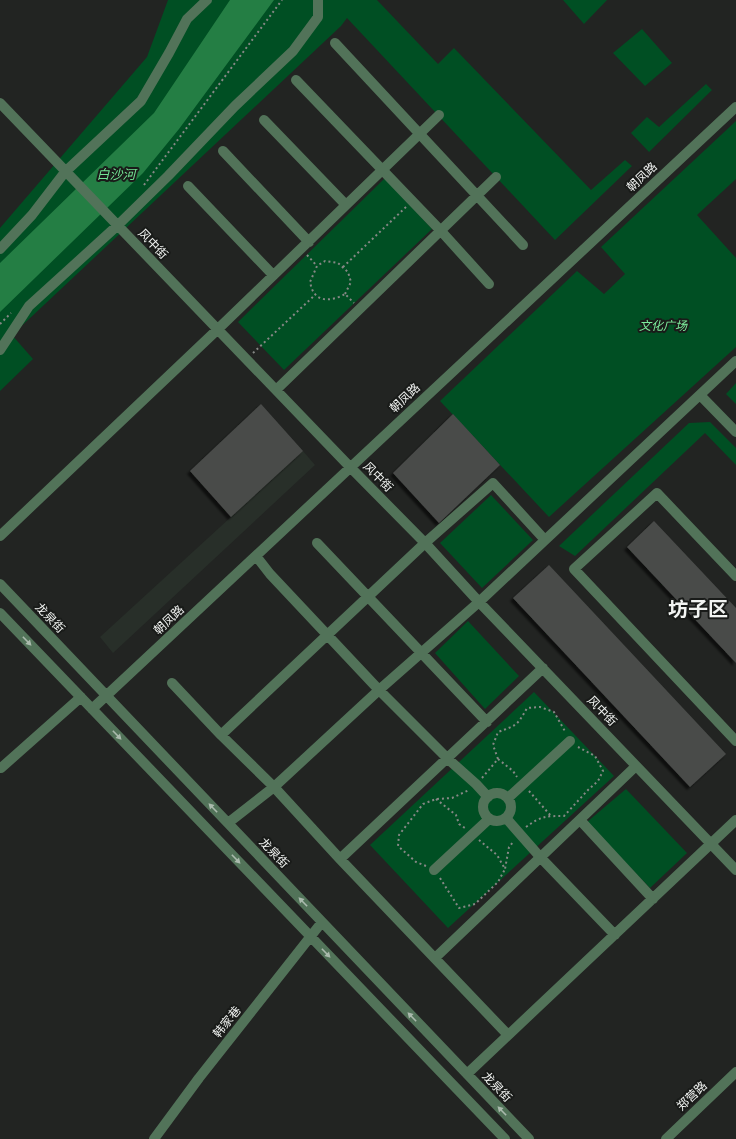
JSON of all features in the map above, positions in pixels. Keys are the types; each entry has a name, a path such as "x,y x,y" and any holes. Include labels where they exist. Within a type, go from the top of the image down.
{"street":[{"path":"0,249 32,215 67,173 141,101 169,53 186,19 207,0"},
{"path":"0,350 29,306 168,176 235,106 293,51 318,17 318,0"},
{"path":"334,43 523,244"},
{"path":"296,80 441,231 489,284"},
{"name":"风中街","path":"0,103 350,468 425,543 479,602 736,870"},
{"name":"朝凤路","path":"92,709 736,107"},
{"path":"0,536 218,329 439,115"},
{"path":"264,120 346,205"},
{"path":"223,151 305,245"},
{"path":"276,390 496,177"},
{"path":"188,186 273,275"},
{"path":"228,823 274,787 379,690 479,602 736,361"},
{"path":"700,395 736,432"},
{"path":"221,735 328,636 425,543 494,483 545,540"},
{"path":"736,576 657,493 574,569 736,741"},
{"path":"317,543 487,722"},
{"path":"256,556 270,574 379,690 488,797"},
{"name":"龙泉街","path":"0,584 529,1139"},
{"path":"0,613 505,1139"},
{"path":"340,859 543,668"},
{"path":"172,683 221,735 274,787 340,859 508,1035"},
{"path":"0,768 81,697"},
{"path":"508,798 570,741"},
{"path":"435,958 636,766"},
{"path":"496,793 508,798 511,811 506,818 497,822 486,816 483,804 488,797 496,793"},
{"path":"434,870 489,818"},
{"path":"506,818 541,858 615,935"},
{"path":"580,820 653,899"},
{"path":"467,1074 736,820"},
{"name":"韩家巷","path":"154,1139 199,1078 312,937 322,922"},
{"name":"郑营路","path":"666,1139 736,1072"}],"path":[{"path":"141,188 282,0"},
{"path":"343,267 409,204"},
{"path":"305,245 316,266"},
{"path":"325,261 338,262 348,272 351,282 345,294 337,299 323,299 315,295 310,282 316,266 325,261"},
{"path":"345,294 360,310"},
{"path":"246,359 315,295"},
{"path":"0,324 16,308"}],"shaded area":[{"path":"303,451 315,465 113,653 100,637"}],"green space":[{"path":"168,0 377,0 438,64 454,48 591,190 625,160 632,166 555,240 347,18 341,26 12,335 33,359 0,391 0,228 147,57"},
{"path":"563,0 607,0 584,24"},
{"path":"642,29 672,63 645,86 613,53"},
{"path":"706,84 712,90 649,152 631,133 647,117 659,127"},
{"name":"文化广场","path":"736,121 736,179 697,215 736,258 736,347 549,517 440,401 577,271 604,294 625,274 601,247"},
{"path":"385,178 432,229 284,370 238,322"},
{"path":"736,383 736,404 726,394"},
{"path":"710,422 736,448 736,465 705,433 575,556 559,546 689,423"},
{"path":"491,495 533,540 482,588 440,543"},
{"path":"468,621 519,676 485,709 435,653"},
{"path":"534,692 614,776 448,928 370,845"},
{"path":"626,789 687,853 650,888 587,822"}],"water":[{"name":"白沙河","path":"230,0 274,0 179,129 143,173 0,312 0,263 154,113"}],"building":[{"path":"261,404 303,451 231,517 190,471"},
{"path":"453,414 500,465 439,523 393,473"},
{"path":"654,521 736,608 736,663 627,547"},
{"path":"549,565 726,754 690,787 513,598"}],"district":[{"name":"坊子区","path":"698,609"}]}
